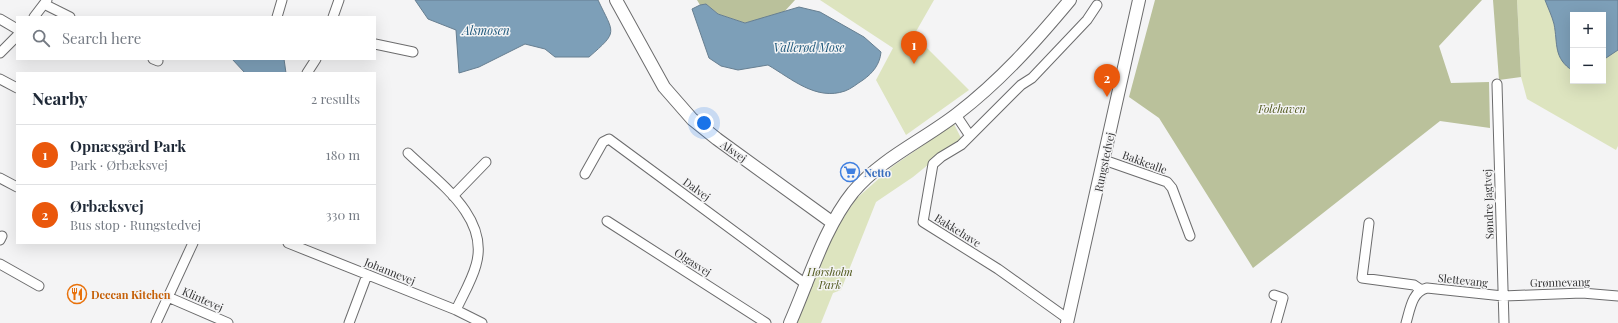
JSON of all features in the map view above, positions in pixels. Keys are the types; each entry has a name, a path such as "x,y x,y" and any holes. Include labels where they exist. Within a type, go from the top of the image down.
{"street":[{"path":"277,16 282,0"},
{"path":"334,16 339,0"},
{"name":"Alsvej","path":"616,0 654,72 664,87 688,115 717,139 833,223"},
{"path":"790,323 833,223 843,206 871,173 896,154 956,115 1012,66 1070,0"},
{"name":"Rungstedvej","path":"1068,321 1104,160 1121,74 1139,0"},
{"path":"35,16 46,2 68,16"},
{"name":"Bakkehave","path":"1068,321 998,269 923,222 933,164 941,156 961,145 1021,85 1032,78 1087,20 1096,5"},
{"path":"0,19 16,28"},
{"path":"0,53 16,37"},
{"path":"376,44 413,52"},
{"path":"308,72 315,60"},
{"path":"0,79 16,87"},
{"name":"Søndre Jagtvej","path":"1497,84 1504,323"},
{"path":"956,115 970,136"},
{"name":"Dalvej","path":"585,174 602,142 609,139 807,284"},
{"path":"408,153 453,196 470,216 476,230 479,244 477,264 456,310"},
{"name":"Bakkealle","path":"1104,160 1167,182 1172,188 1190,236"},
{"path":"453,196 486,162"},
{"path":"0,178 16,186"},
{"name":"Olgasvej","path":"607,220 766,323"},
{"name":"Slettevang","path":"1369,223 1362,278 1414,285 1420,289 1427,288 1503,296"},
{"path":"156,323 192,244"},
{"name":"Johannevej","path":"290,244 456,310 482,323"},
{"path":"0,264 39,286"},
{"path":"349,323 367,275"},
{"path":"1406,323 1415,297 1420,289"},
{"name":"Grønnevang","path":"1503,296 1582,293 1618,296"},
{"path":"1274,296 1283,298 1276,323"},
{"name":"Klintevej","path":"168,297 228,323"}],"green space":[{"path":"697,0 795,0 784,12 745,23 718,14 706,4 700,5"},
{"path":"820,0 934,0 914,35 969,90 906,135 876,80 893,48"},
{"name":"Folehaven","path":"1155,0 1482,0 1439,46 1451,83 1489,82 1490,128 1440,121 1253,268 1159,118 1129,97"},
{"path":"1493,0 1517,0 1521,77 1499,80"},
{"path":"1517,0 1545,0 1554,24 1560,56 1570,68 1570,84 1606,84 1606,58 1618,50 1618,146 1616,150 1527,99 1521,77"},
{"name":"Hørsholm Park","path":"954,124 961,138 913,177 876,202 841,290 833,293 821,323 795,323 836,229 856,199 893,166"}],"water":[{"name":"Alsmosen","path":"415,0 598,0 608,20 611,32 605,42 589,57 555,57 545,49 525,44 479,67 459,73 456,30 428,19"},
{"path":"1545,0 1618,0 1618,50 1606,58 1606,12 1570,12 1570,68 1559,56 1554,24"},
{"name":"Vallerød Mose","path":"706,4 718,14 745,23 799,7 820,12 864,37 881,52 878,64 863,80 845,91 834,93 814,91 795,82 768,65 738,70 721,66 709,58 692,9"},
{"path":"233,60 284,60 286,72 244,72"}],"place":[{"name":"Opnæsgård Park","path":"914,64"},
{"name":"Ørbæksvej","path":"1107,97"},
{"name":"Netto","path":"850,172"},
{"name":"Deccan Kitchen","path":"77,294"}]}
